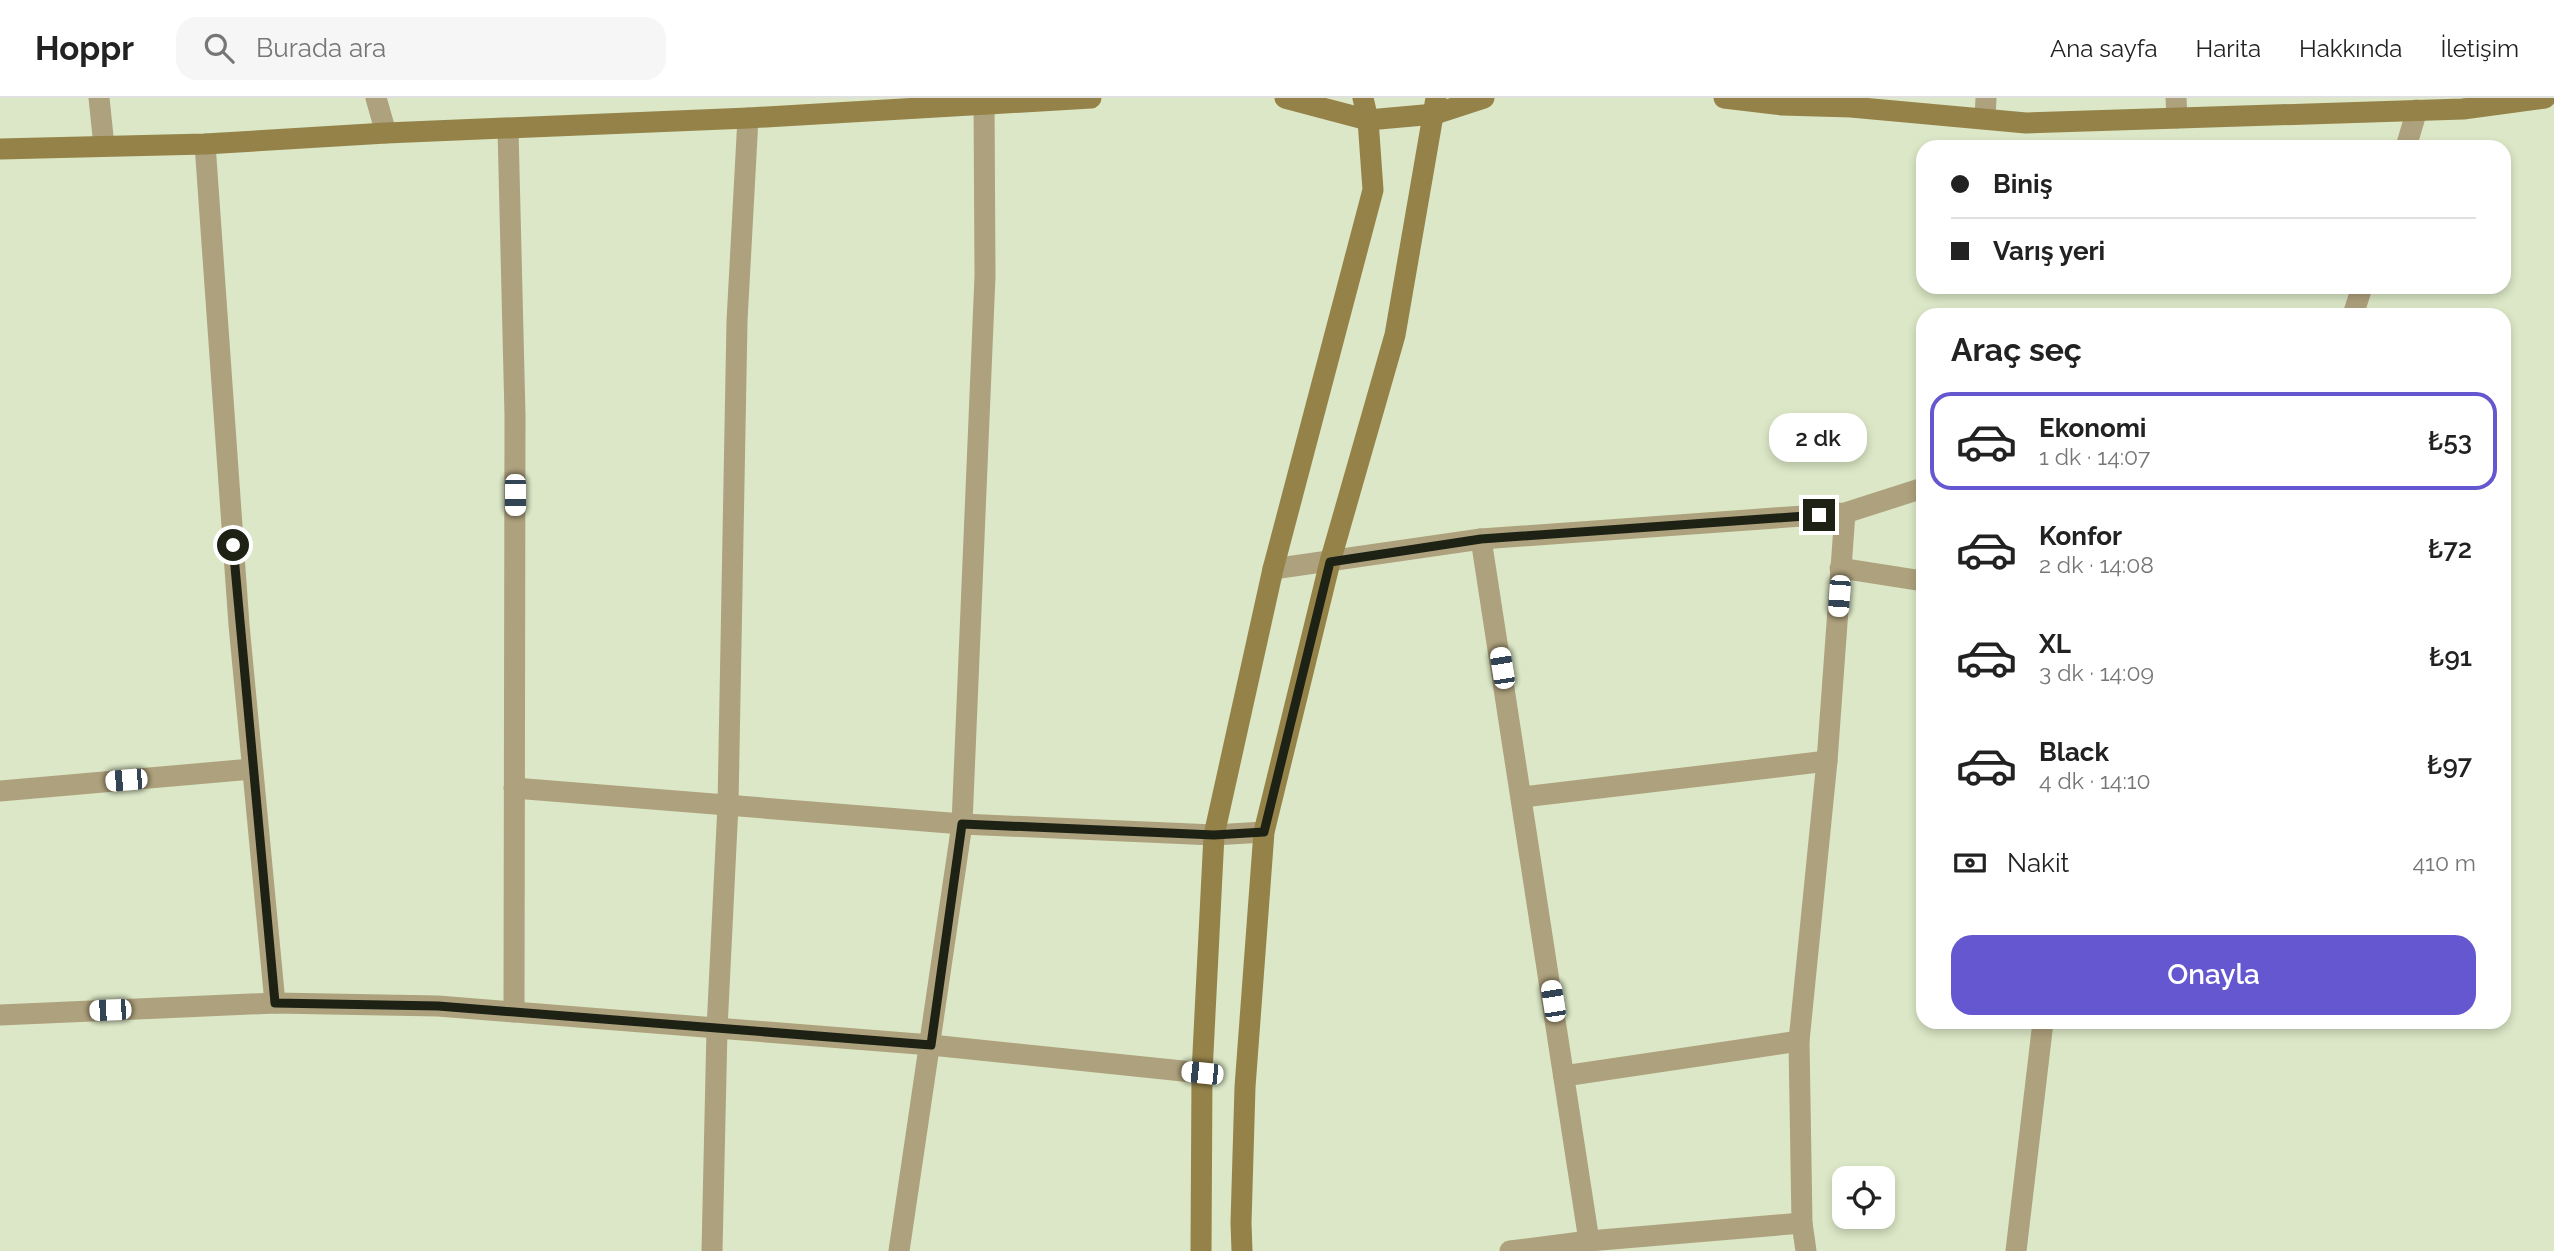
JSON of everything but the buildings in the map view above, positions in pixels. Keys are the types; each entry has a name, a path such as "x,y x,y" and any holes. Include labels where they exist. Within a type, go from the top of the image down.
{"main road":[{"path":"0,149 205,144 386,133 748,118 984,102 1091,98"},
{"path":"1285,98 1368,120 1484,98"},
{"path":"1201,1251 1202,1073 1214,835 1273,569 1373,190 1368,120 1363,98"},
{"path":"1724,98 1851,107 1986,108 2026,123 2177,108 2389,105 2417,110 2463,109 2545,98"},
{"path":"1242,1251 1245,1087 1264,832 1330,562 1395,335 1435,106"}],"street":[{"path":"99,98 104,146"},
{"path":"376,98 386,133"},
{"path":"899,1251 962,824 985,276 984,102"},
{"path":"2408,140 2417,110"},
{"path":"712,1251 717,1029 728,806 737,321 748,118"},
{"path":"508,129 515,415 514,1012"},
{"path":"205,144 239,625 275,1003"},
{"path":"1273,569 1481,539 1844,513 1916,490"},
{"path":"1806,1251 1802,1223 1799,1041 1827,761 1844,513"},
{"path":"1481,539 1589,1241"},
{"path":"1840,568 1916,580"},
{"path":"1522,797 1827,761"},
{"path":"0,791 252,769"},
{"path":"514,788 962,824 1214,835 1264,832"},
{"path":"0,1015 275,1003 438,1006 931,1045 1202,1073"},
{"path":"2015,1251 2042,1029"},
{"path":"1564,1076 1799,1041"},
{"path":"1510,1251 1589,1241 1802,1223"}],"route":[{"path":"233,545 275,1003 438,1006 931,1045 962,824 1214,835 1264,832 1330,562 1481,539 1819,515"}]}
